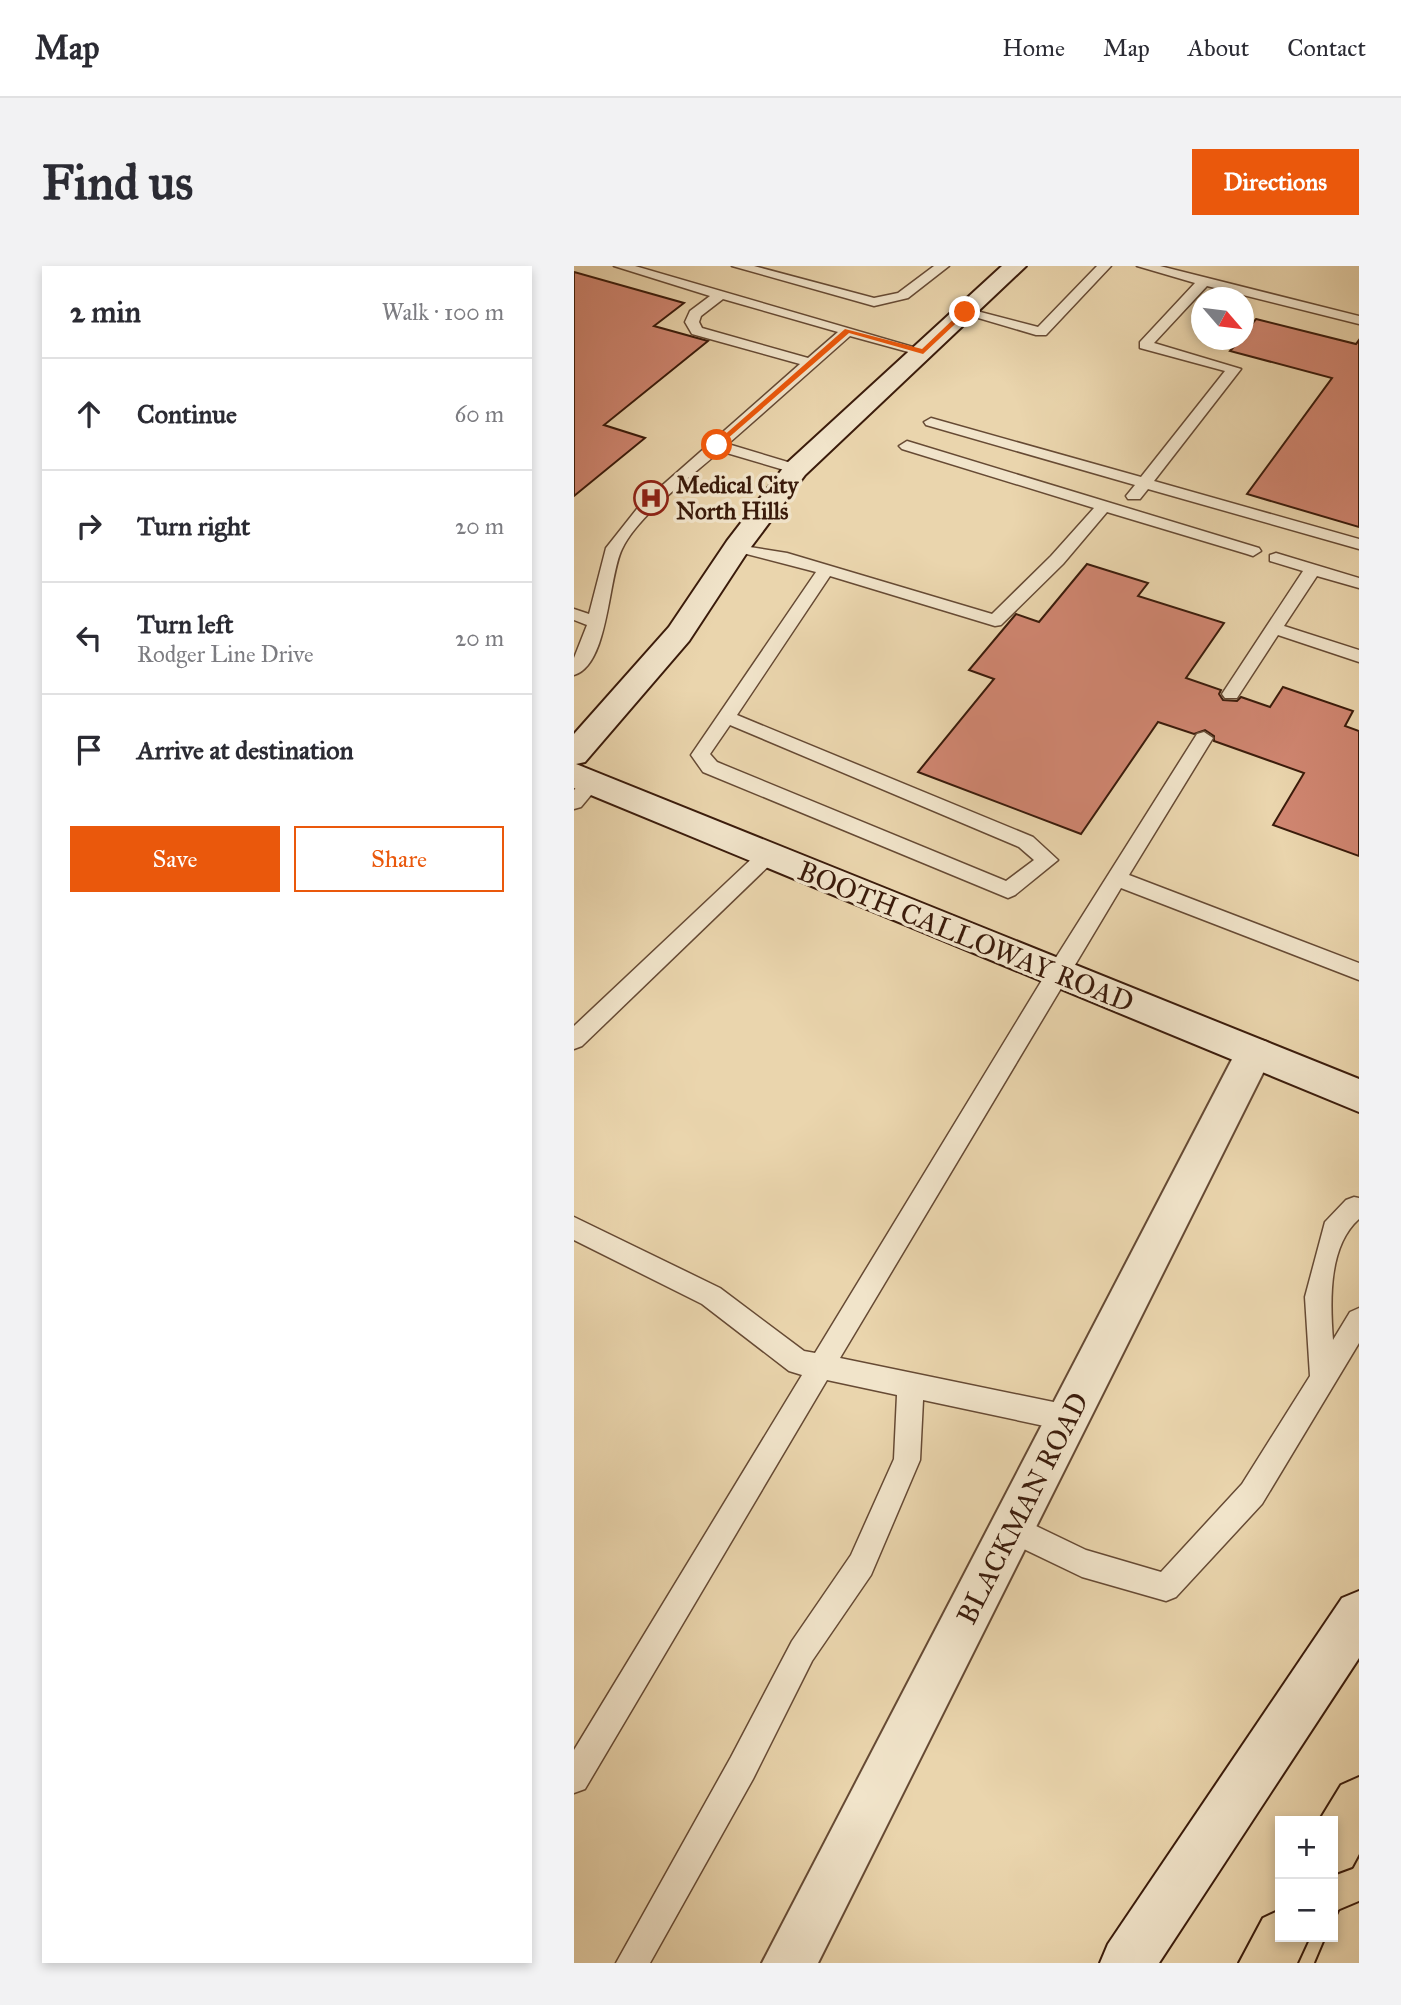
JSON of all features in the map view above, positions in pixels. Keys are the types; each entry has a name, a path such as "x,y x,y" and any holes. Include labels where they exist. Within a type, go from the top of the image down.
{"highway":[{"path":"1338,1840 1359,1803"},
{"path":"1343,1963 1359,1930"},
{"path":"1266,1963 1279,1942"}],"street":[{"path":"574,754 679,634 737,547 796,469 1015,266"},
{"name":"BOOTH CALLOWAY ROAD","path":"580,787 768,855 1359,1096"},
{"name":"BLACKMAN ROAD","path":"789,1963 1254,1053"},
{"path":"1127,1963 1359,1615"}],"lane":[{"path":"621,266 923,352"},
{"path":"671,280 691,266"},
{"path":"739,266 874,302 891,302 915,290 942,266"},
{"path":"965,312 1041,332 1104,266"},
{"path":"1144,266 1359,320"},
{"path":"1122,511 1234,369 1145,345 1204,281"},
{"path":"721,294 695,314 692,322 697,331 811,363"},
{"path":"574,668 582,660 596,622 614,548 646,508 848,330"},
{"path":"931,422 1359,544"},
{"path":"717,445 796,469"},
{"path":"907,446 1254,551"},
{"path":"737,547 826,570 995,621 1057,560 1104,506"},
{"path":"1276,558 1359,583"},
{"path":"1231,694 1313,569"},
{"path":"726,717 1026,842 1048,860 1007,890 710,767 700,755 826,570"},
{"path":"574,614 596,622"},
{"path":"1274,628 1359,656"},
{"path":"574,1778 1057,973 1205,738"},
{"path":"574,1040 768,855"},
{"path":"1117,878 1359,972"},
{"path":"1323,1378 1317,1297 1334,1230 1354,1207 1359,1209"},
{"path":"574,1228 711,1297 798,1362 1068,1418"},
{"path":"1011,1528 1082,1563 1166,1587 1252,1494 1359,1321"},
{"path":"632,1963 742,1768 802,1651 860,1565 907,1460 911,1385"}],"building":[{"path":"574,272 684,303 654,326 708,341 604,425 645,438 574,496"},
{"path":"1256,319 1356,344 1359,340 1359,527 1247,494 1332,378 1230,351 1254,350"},
{"path":"1087,564 1148,583 1138,596 1224,623 1186,678 1221,690 1219,694 1223,700 1237,701 1241,697 1270,707 1283,687 1353,711 1345,726 1359,731 1359,856 1273,825 1304,773 1214,741 1214,736 1205,730 1194,734 1158,722 1081,834 918,772 994,679 969,670 1016,614 1039,622"}],"place":[{"name":"Medical City North Hills","path":"651,498"}],"route":[{"path":"717,445 848,330 923,352 965,312"}]}
